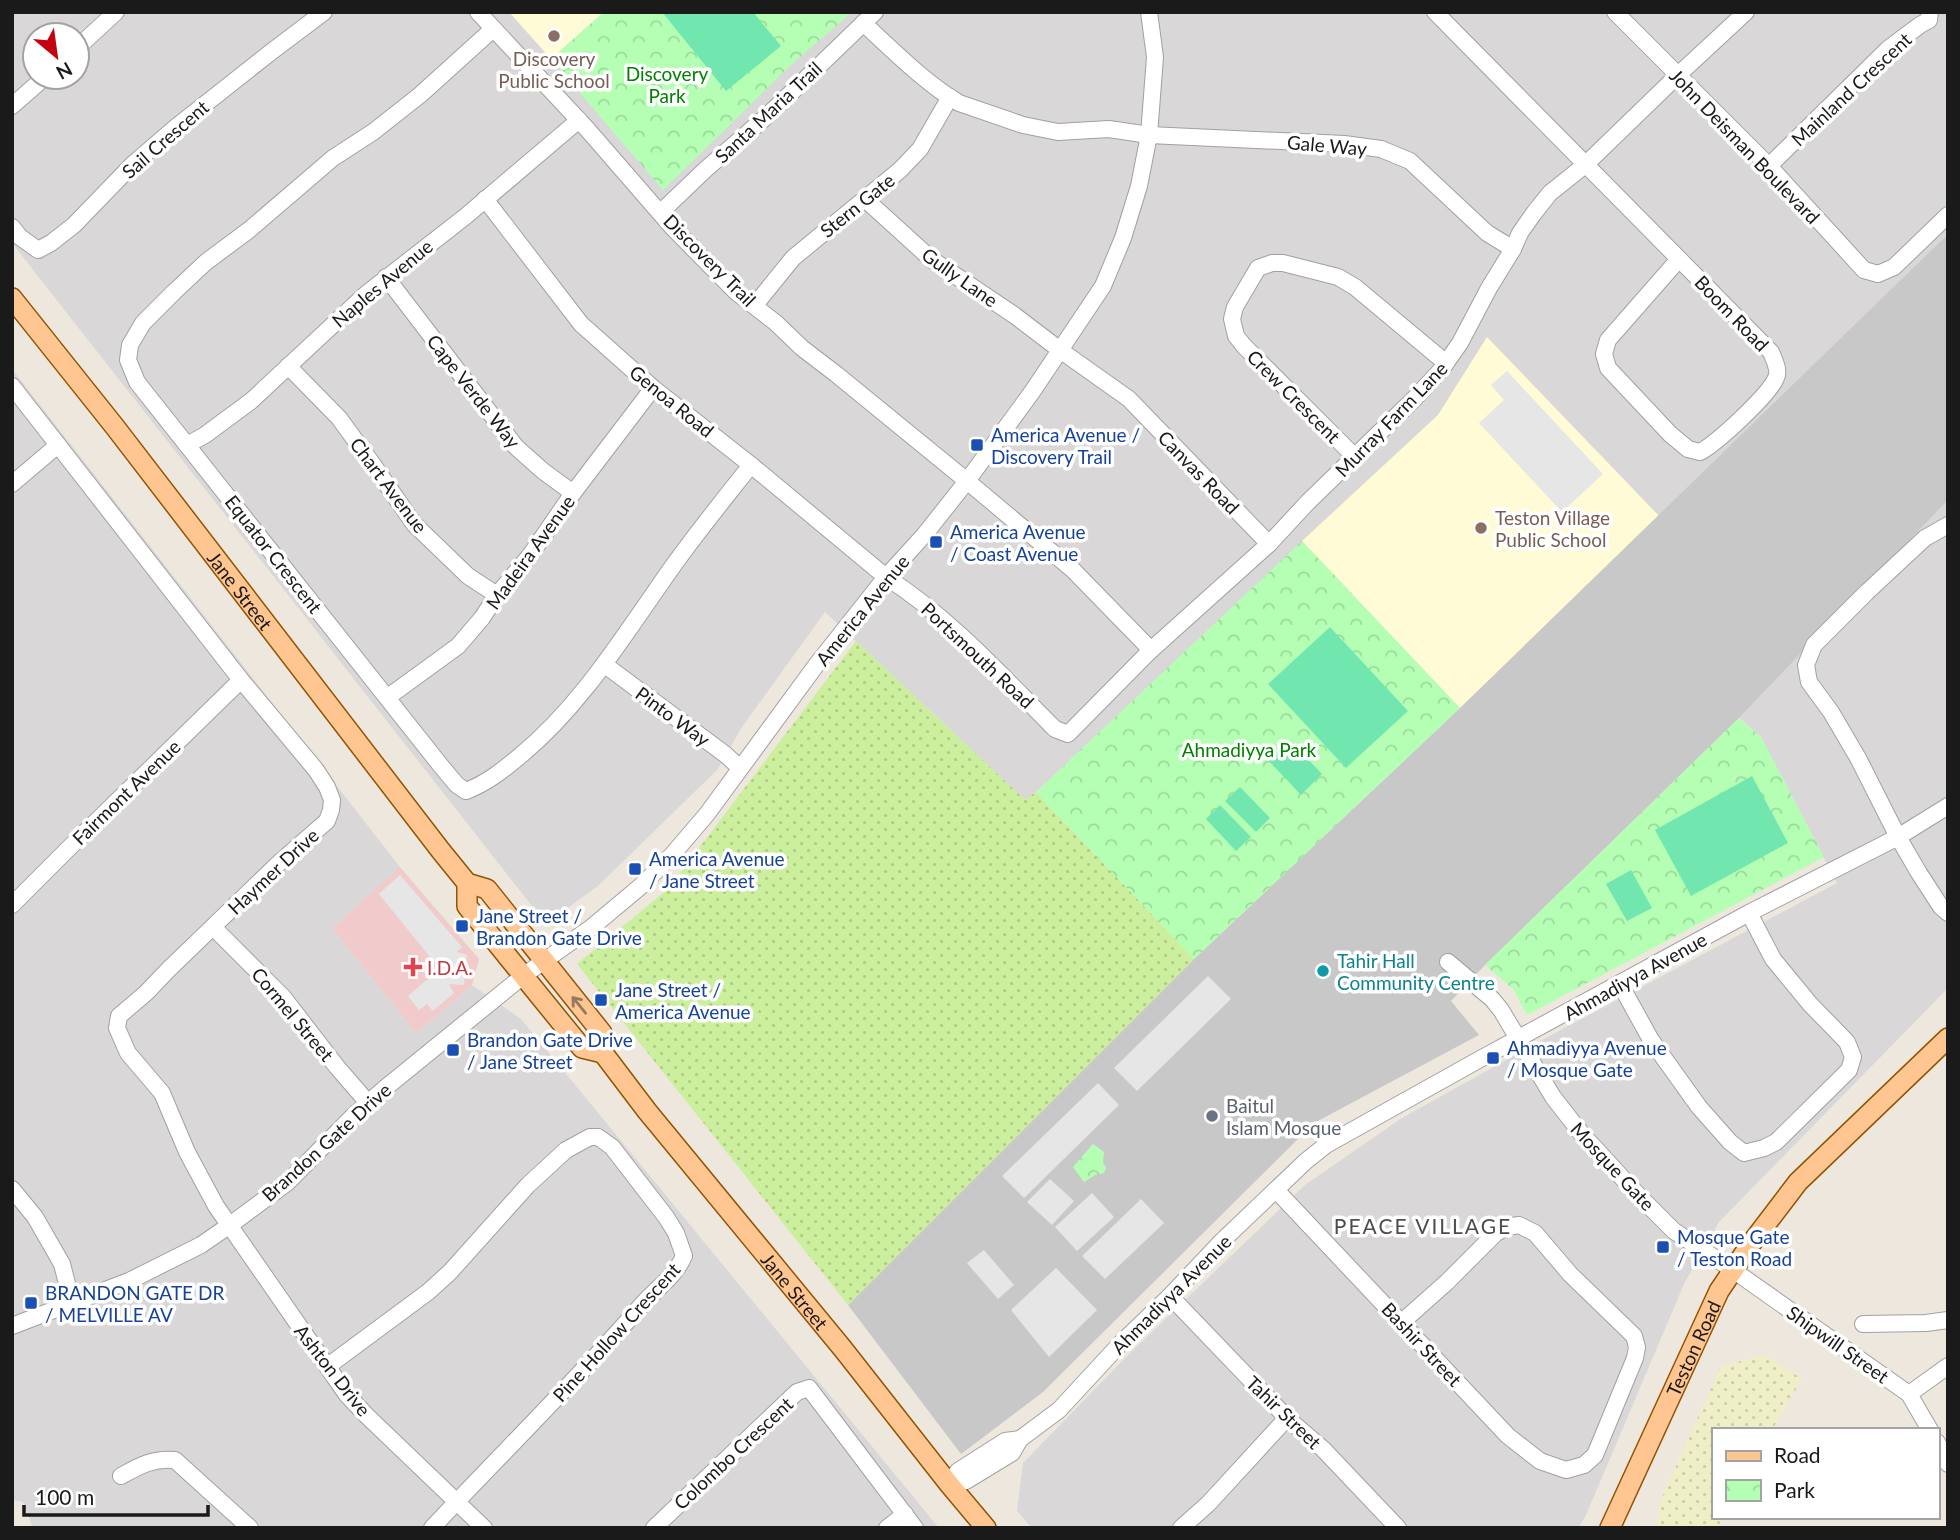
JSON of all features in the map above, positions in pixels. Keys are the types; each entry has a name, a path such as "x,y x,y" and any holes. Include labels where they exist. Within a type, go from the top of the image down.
{"main road":[{"name":"Jane Street","path":"12,298 115,427 467,883 487,889 603,1033 603,1053 647,1111 850,1357 986,1528"},
{"name":"Jane Street","path":"467,883 467,906 582,1048 603,1053"},
{"name":"Teston Road","path":"1610,1528 1719,1291 1733,1270 1798,1182 1948,1038"}],"street":[{"path":"91,35 116,12"},
{"name":"Sail Crescent","path":"12,227 20,237 38,250 51,243 74,225 125,172 176,127 324,12"},
{"name":"Discovery Trail","path":"478,12 579,120 673,228 736,292 1072,569 1151,650"},
{"name":"America Avenue","path":"544,961 592,927 641,886 673,855 707,814 817,664 967,481 1032,392 1103,286 1139,186 1149,135 1155,57 1149,12"},
{"name":"Boom Road","path":"1435,12 1771,352 1777,365 1778,376 1768,391 1713,445 1700,452 1688,449 1670,434 1608,368 1604,354 1608,340 1679,259"},
{"name":"John Deisman Boulevard","path":"1615,12 1769,166 1864,270 1878,274 1894,267 1948,215"},
{"path":"1677,76 1746,12"},
{"name":"Mainland Crescent","path":"1769,166 1888,50 1929,20 1930,12"},
{"name":"Gale Way","path":"869,18 911,66 950,97 1006,120 1058,132 1109,130 1149,135 1344,144 1381,149 1410,161 1487,233 1513,249"},
{"name":"Santa Maria Trail","path":"661,212 869,18"},
{"name":"Equator Crescent","path":"493,29 420,95 373,132 333,158 249,230 206,262 143,323 130,345 128,360 131,371 146,394 441,766 457,785 466,790 502,771 555,724 605,665 685,550 751,465"},
{"name":"Murray Farm Lane","path":"1068,734 1151,650 1269,544 1308,502 1415,398 1446,363 1467,331 1520,233 1550,193 1586,165 1677,76"},
{"path":"12,106 29,91"},
{"name":"Stern Gate","path":"755,305 793,258 900,170 920,149 950,97"},
{"name":"Naples Avenue","path":"187,445 251,401 386,277 579,120"},
{"name":"Gully Lane","path":"865,198 931,259 1014,314 1060,350"},
{"name":"Genoa Road","path":"485,199 582,324 653,388 886,577"},
{"name":"Crew Crescent","path":"1355,457 1236,336 1232,319 1235,307 1258,268 1272,262 1283,263 1338,277 1363,292 1446,363"},
{"name":"Cape Verde Way","path":"386,277 516,447 573,493"},
{"name":"Canvas Road","path":"1060,350 1129,399 1269,544"},
{"name":"Chart Avenue","path":"288,366 339,418 414,524 468,576 497,595"},
{"name":"Haymer Drive","path":"12,386 241,680 316,770 332,800 327,821 279,863 119,1016 117,1028 128,1053 162,1093 187,1152 216,1206 230,1225"},
{"name":"Madeira Avenue","path":"387,697 458,646 531,554 573,493 653,388"},
{"path":"12,484 58,445"},
{"path":"1948,525 1925,538 1867,592 1814,645 1806,665 1809,682 1831,712 1858,758 1898,837 1941,907 1948,912"},
{"name":"Portsmouth Road","path":"886,577 911,592 949,624 1055,729 1068,734"},
{"name":"Pinto Way","path":"605,665 740,768"},
{"name":"Fairmont Avenue","path":"12,905 241,680"},
{"name":"Ahmadiyya Avenue","path":"949,1484 966,1481 1012,1453 1020,1439 1059,1409 1222,1241 1306,1161 1338,1137 1749,913 1898,837 1948,806"},
{"path":"1620,984 1651,1040 1699,1107 1738,1150 1744,1153 1776,1142 1849,1070 1853,1058 1847,1042 1810,1004 1773,959 1749,913"},
{"name":"Cormel Street","path":"213,927 284,997 369,1104"},
{"name":"Brandon Gate Drive","path":"12,1326 129,1281 201,1244 230,1225 288,1182 353,1116 544,961"},
{"name":"Mosque Gate","path":"1448,962 1492,999 1501,1010 1553,1097 1581,1133 1637,1195 1674,1231 1733,1270"},
{"name":"Pine Hollow Crescent","path":"328,1366 396,1318 443,1279 528,1185 566,1150 590,1137 598,1137 612,1147 676,1233 684,1255 679,1269 644,1302 611,1340 457,1500"},
{"path":"12,1189 35,1217 62,1264 72,1303"},
{"name":"Bashir Street","path":"1276,1190 1508,1436 1540,1461 1566,1470 1584,1465 1595,1455 1635,1358 1637,1347 1634,1336 1570,1274 1535,1233 1519,1225 1496,1233 1402,1322"},
{"name":"Ashton Drive","path":"230,1225 348,1395 484,1528"},
{"name":"Shipwill Street","path":"1733,1270 1909,1394 1929,1428"},
{"name":"Tahir Street","path":"1170,1296 1398,1528"},
{"path":"1863,1324 1948,1320"},
{"path":"1909,1394 1948,1366"},
{"name":"Colombo Crescent","path":"654,1528 797,1392 809,1388 915,1528"},
{"path":"1181,1528 1208,1504 1287,1418"},
{"path":"1939,1447 1948,1464"},
{"path":"121,1476 162,1459 174,1460 185,1467 250,1528"},
{"path":"432,1528 457,1500"},
{"path":"887,1528 905,1514"}],"shaded area":[{"path":"12,12 1948,12 1948,234 1659,516 1487,338 1438,415 1025,800 825,612 742,727 717,770 599,885 546,924 12,243"},
{"name":"Discovery Public School","path":"509,12 604,12 551,59"},
{"path":"1948,234 1948,500 1739,718 1451,1001 1479,1035 1314,1123 1043,1392 961,1454 848,1305 1194,959 1460,708"},
{"name":"Teston Village Public School","path":"1487,337 1659,516 1460,708 1302,541 1438,415"},
{"path":"12,369 400,867 332,928 416,1033 472,985 521,1019 939,1528 33,1528 23,1502 12,1500"},
{"path":"1507,371 1603,474 1562,512 1479,423 1504,400 1491,385"},
{"path":"1948,500 1948,988 1719,1222 1684,1284 1586,1515 1578,1528 1032,1528 1017,1511 1023,1463 1131,1352 1305,1185 1402,1118 1837,883 1761,737 1739,718"},
{"path":"400,867 479,959 472,985 416,1033 332,928"},
{"path":"400,875 462,947 457,952 467,955 464,985 449,984 454,993 433,1011 427,1004 419,1010 408,996 436,972 441,977 444,968 441,965 438,967 379,894"},
{"path":"1208,976 1231,999 1137,1091 1114,1068"},
{"path":"1098,1083 1119,1105 1024,1198 1002,1176"},
{"path":"1050,1179 1074,1201 1052,1225 1027,1202"},
{"path":"1092,1193 1114,1217 1077,1251 1055,1227"},
{"path":"1141,1199 1164,1223 1105,1279 1082,1256"},
{"path":"984,1250 1014,1285 998,1299 967,1263"},
{"path":"1056,1268 1097,1310 1049,1357 1011,1310"}],"green space":[{"name":"Discovery Park","path":"604,12 852,12 794,62 663,190 551,59"},
{"path":"662,12 753,12 781,46 726,91"},
{"name":"Ahmadiyya Park","path":"1302,541 1460,708 1194,959 1036,792"},
{"path":"1330,627 1408,711 1346,768 1268,684"},
{"path":"856,641 1025,800 1036,792 1194,959 848,1305 577,964 668,889"},
{"path":"1739,718 1761,737 1824,857 1527,1015 1513,989 1485,965"},
{"path":"1290,740 1322,774 1301,795 1269,761"},
{"path":"1752,776 1788,843 1691,896 1655,830"},
{"path":"1240,787 1270,818 1256,832 1225,801"},
{"path":"1220,805 1251,837 1236,851 1206,819"},
{"path":"1631,870 1652,908 1627,921 1606,884"},
{"path":"1093,1144 1104,1152 1103,1162 1106,1168 1104,1173 1084,1182 1073,1167"},
{"path":"1766,1355 1802,1379 1773,1428 1712,1428 1712,1519 1723,1519 1720,1528 1654,1528 1659,1518 1660,1502 1721,1366"}],"place":[{"name":"Discovery Public School","path":"554,36"},
{"name":"America Avenue / Discovery Trail","path":"977,445"},
{"name":"Teston Village Public School","path":"1481,528"},
{"name":"America Avenue / Coast Avenue","path":"936,542"},
{"name":"America Avenue / Jane Street","path":"635,869"},
{"name":"Jane Street / Brandon Gate Drive","path":"462,926"},
{"name":"I.D.A.","path":"413,967"},
{"name":"Tahir Hall Community Centre","path":"1323,971"},
{"name":"Jane Street / America Avenue","path":"601,1000"},
{"name":"Brandon Gate Drive / Jane Street","path":"453,1050"},
{"name":"Ahmadiyya Avenue / Mosque Gate","path":"1493,1058"},
{"name":"Baitul Islam Mosque","path":"1212,1116"},
{"name":"Mosque Gate / Teston Road","path":"1663,1247"},
{"name":"BRANDON GATE DR / MELVILLE AV","path":"31,1303"}],"district":[{"name":"PEACE VILLAGE","path":"1423,1225"}]}
